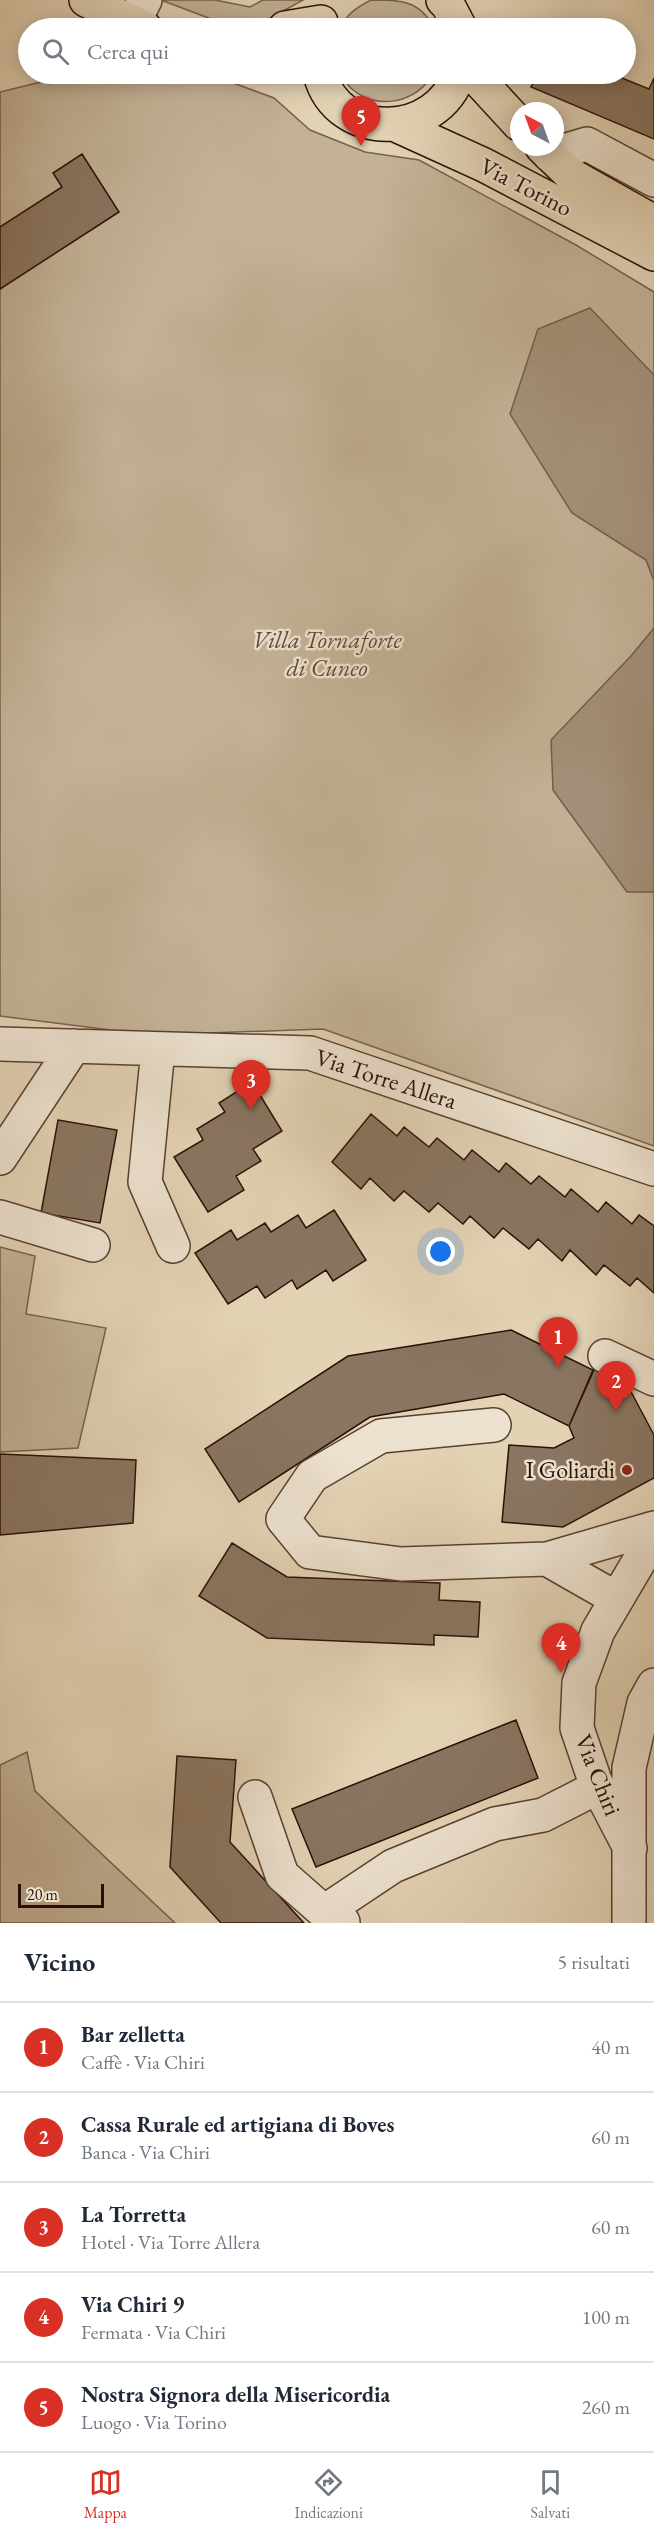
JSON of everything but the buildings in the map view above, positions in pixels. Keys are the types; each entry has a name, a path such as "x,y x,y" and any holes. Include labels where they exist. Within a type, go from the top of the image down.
{"main road":[{"path":"86,0 141,17"},
{"path":"320,84 351,114 372,123 396,125 419,119 440,105 456,84"},
{"path":"482,84 510,114"},
{"name":"Via Torino","path":"396,125 484,165 654,254"},
{"name":"Via Torino","path":"551,156 571,175 652,215"}],"street":[{"path":"564,148 587,144 654,180"},
{"name":"Via Torre Allera","path":"0,1044 310,1053 654,1169"},
{"path":"0,1158 74,1046"},
{"path":"158,1048 146,1182 174,1246"},
{"path":"0,1217 93,1245"},
{"path":"605,1356 654,1379"},
{"path":"494,1425 381,1436 312,1476 284,1520 310,1552 401,1564 548,1559 654,1528"},
{"name":"Via Chiri","path":"630,1848 598,1787 577,1728 579,1683 598,1630 654,1536"},
{"path":"548,1559 617,1599"},
{"name":"Via Chiri","path":"628,1923 629,1768 644,1703 654,1685"},
{"path":"255,1797 282,1875 334,1918 393,1866 495,1824 543,1815 598,1787"}],"green space":[{"path":"161,0 215,0 250,7 263,0 303,0 271,18 208,18"},
{"path":"371,0 400,1 416,7 427,18 347,18 361,5"},
{"name":"Villa Tornaforte di Cuneo","path":"33,84 236,84 274,98 310,130 365,152 419,160 576,245 654,292 654,1146 323,1029 150,1035 0,1016 0,92"},
{"path":"348,84 426,84 407,97 384,102 362,96"},
{"path":"0,1247 35,1256 26,1314 106,1328 78,1448 0,1452"},
{"path":"27,1752 35,1791 175,1923 0,1923 0,1765"}],"shaded area":[{"path":"590,308 654,375 654,581 646,560 572,513 510,414 538,329"},
{"path":"654,628 654,892 627,892 553,790 551,740 631,656"}],"place":[{"name":"Nostra Signora della Misericordia","path":"361,146"},
{"name":"La Torretta","path":"251,1110"},
{"name":"Bar zelletta","path":"558,1367"},
{"name":"Cassa Rurale ed artigiana di Boves","path":"616,1411"},
{"name":"I Goliardi","path":"627,1470"},
{"name":"Via Chiri 9","path":"561,1673"}]}
